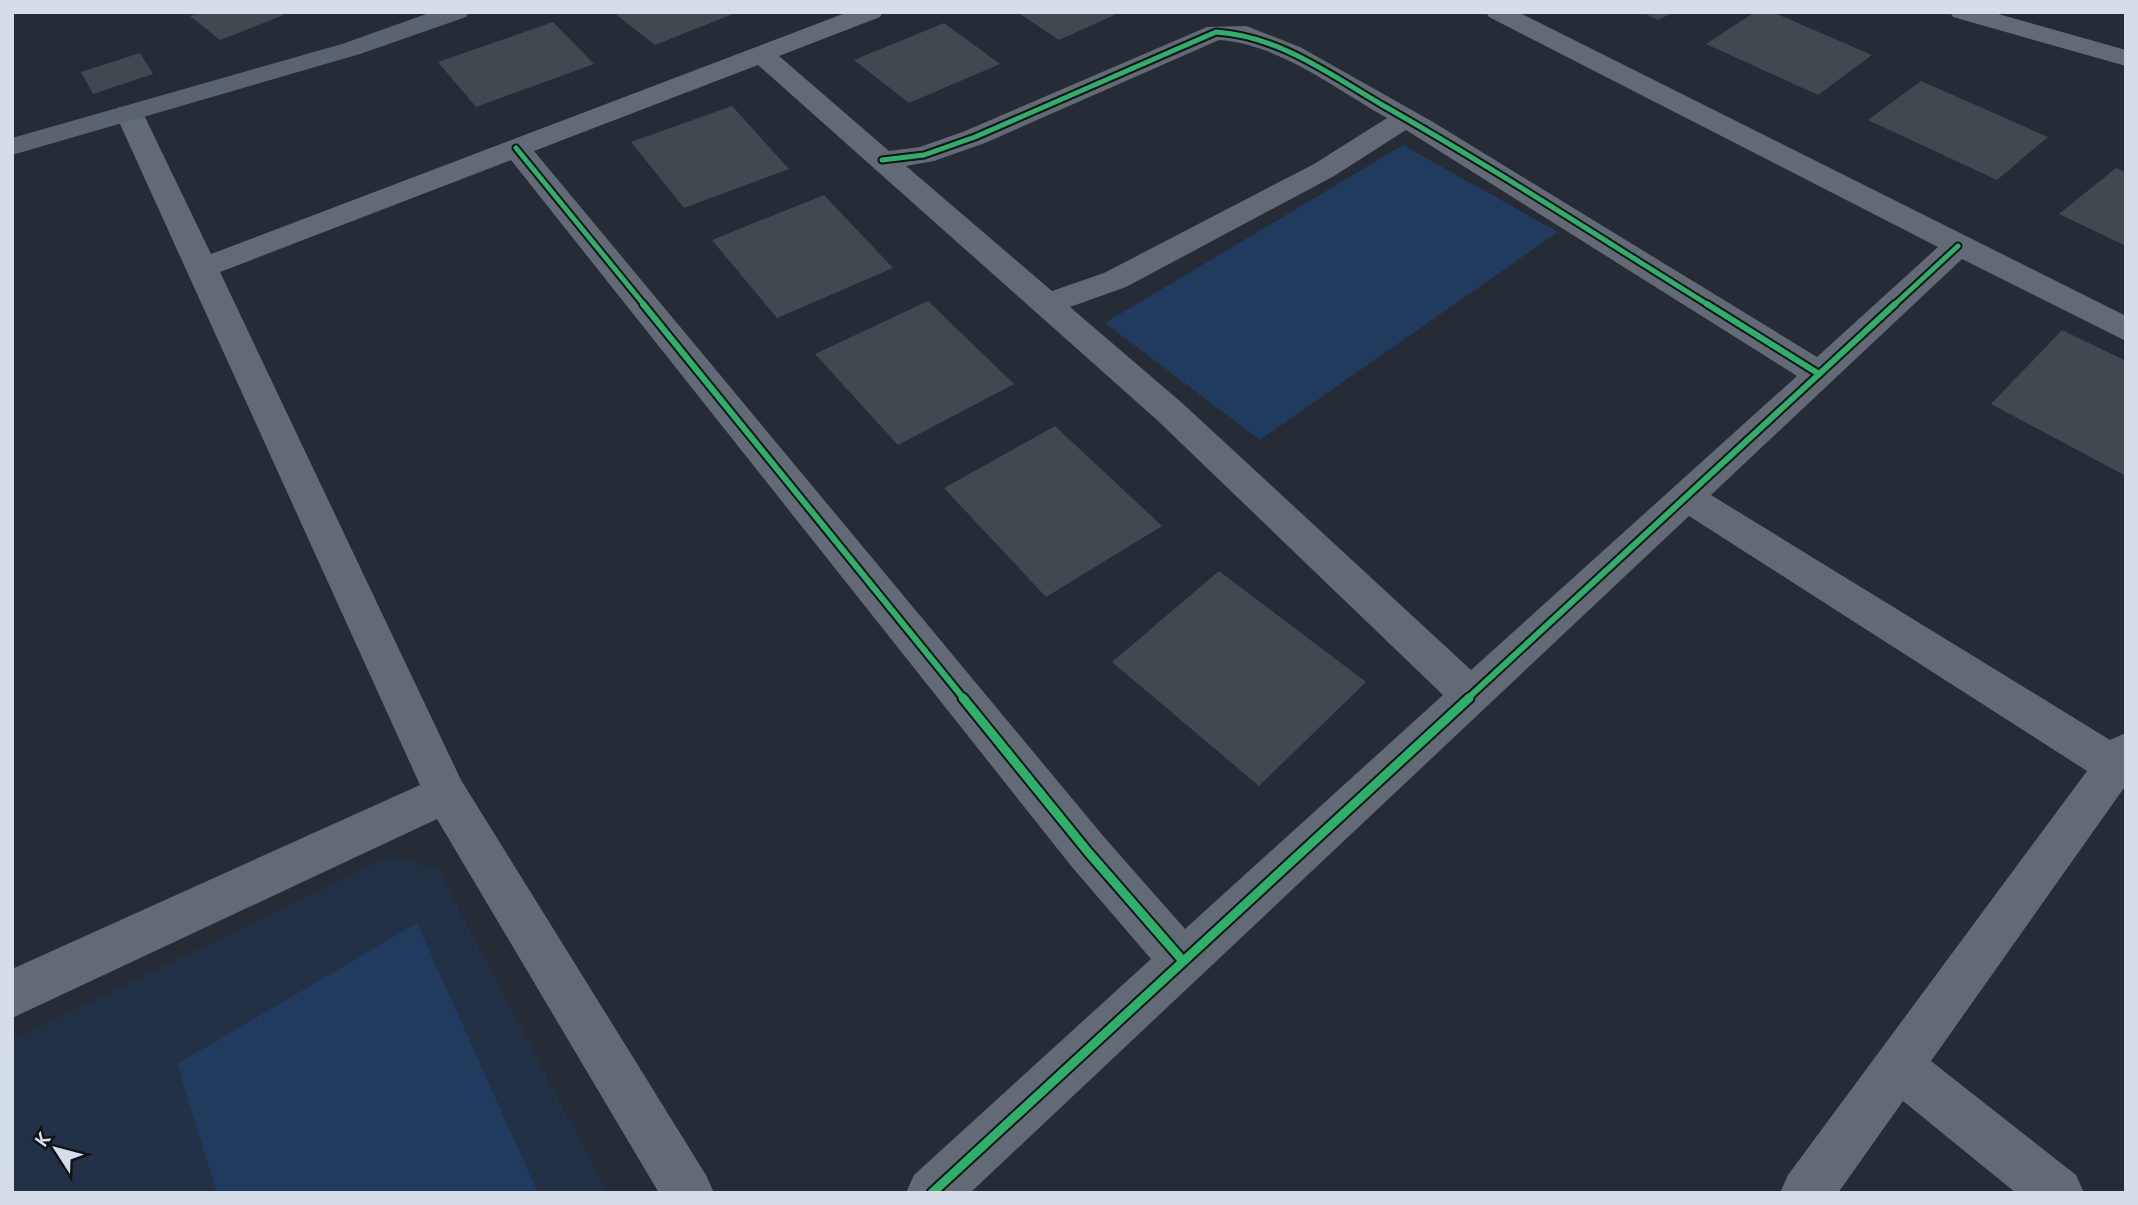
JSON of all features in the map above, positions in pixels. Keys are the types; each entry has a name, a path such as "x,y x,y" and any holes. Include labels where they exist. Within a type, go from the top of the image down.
{"street":[{"path":"12,147 351,49 457,12"},
{"path":"203,268 870,12"},
{"path":"1498,12 2126,330"},
{"path":"1962,12 2126,58"},
{"path":"882,160 924,155 975,137 1216,32 1246,34 1291,52 1406,118 1819,374"},
{"path":"761,54 1168,411 1471,696"},
{"path":"129,113 446,794 688,1193"},
{"path":"1046,304 1128,273 1324,170 1406,118"},
{"path":"516,148 1088,852 1183,961"},
{"path":"932,1193 1958,246"},
{"path":"1686,497 2120,758 1806,1193"},
{"path":"12,994 446,794"},
{"path":"1898,1066 2058,1193"}],"shaded area":[{"path":"1403,145 1558,232 1260,440 1105,323"},
{"path":"390,856 439,870 608,1193 12,1193 12,1040"},
{"path":"417,923 538,1193 217,1193 177,1064"}],"building":[{"path":"199,12 280,12 284,15 220,40 190,16"},
{"path":"613,12 738,12 655,45"},
{"path":"1017,12 1121,12 1059,40"},
{"path":"1642,12 1674,12 1658,20"},
{"path":"1755,12 1772,12 1872,55 1818,95 1706,44"},
{"path":"553,22 594,64 476,107 438,62"},
{"path":"944,23 1000,64 909,103 854,60"},
{"path":"140,53 153,74 93,94 81,72"},
{"path":"1921,81 2048,137 1997,180 1868,120"},
{"path":"732,106 789,169 684,208 631,142"},
{"path":"2116,168 2126,172 2126,246 2059,214"},
{"path":"824,195 893,268 777,318 712,240"},
{"path":"928,301 1014,384 898,445 815,354"},
{"path":"2062,330 2126,361 2126,476 1991,404"},
{"path":"1055,426 1162,526 1046,597 944,488"},
{"path":"1219,571 1366,682 1259,786 1112,662"}],"cycle path":[{"path":"882,160 924,155 975,137 1216,32 1246,34 1291,52 1423,128 1819,374"},
{"path":"516,148 1088,852 1183,961"},
{"path":"932,1193 1958,246"}]}
